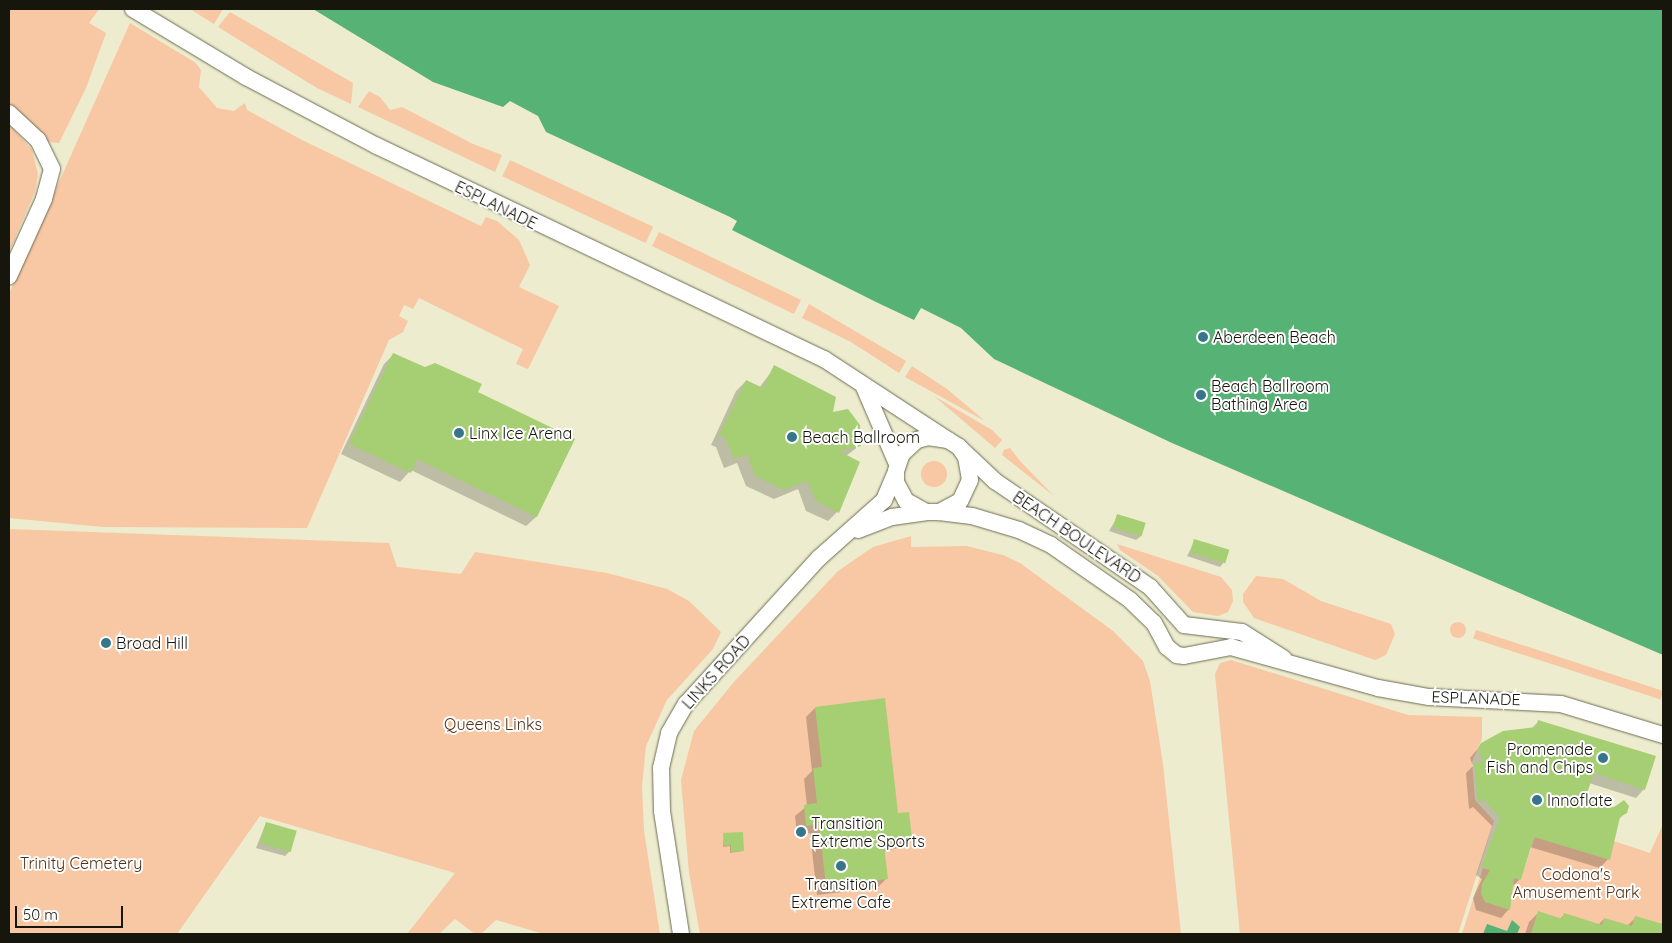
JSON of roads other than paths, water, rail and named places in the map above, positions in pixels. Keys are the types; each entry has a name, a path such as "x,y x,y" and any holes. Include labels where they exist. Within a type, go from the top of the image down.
{"street":[{"name":"ESPLANADE","path":"139,12 246,77 377,146 502,209 824,359 864,387 954,444"},
{"path":"9,113 38,140 52,169 44,199 9,276"},
{"path":"864,387 896,468 896,482 906,502 932,512 960,501 970,480 968,462 954,444 928,438 918,440 905,450 896,468"},
{"name":"BEACH BOULEVARD","path":"954,444 994,481 1150,587 1184,625 1192,628"},
{"name":"LINKS ROAD","path":"681,934 662,811 661,768 669,733 676,717 699,688 820,558 884,500 896,468"},
{"name":"BEACH BOULEVARD","path":"932,512 986,521 1019,530 1051,545 1130,600 1154,623 1172,652 1184,656"},
{"name":"LINKS ROAD","path":"848,534 892,517 932,512"},
{"name":"ESPLANADE","path":"1192,628 1242,632 1289,662"},
{"name":"ESPLANADE","path":"1184,656 1231,647 1289,662 1342,679 1406,694 1569,705 1663,735"}],"place":[{"name":"Aberdeen Beach","path":"1203,337"},
{"name":"Beach Ballroom Bathing Area","path":"1201,395"},
{"name":"Linx Ice Arena","path":"459,433"},
{"name":"Beach Ballroom","path":"792,437"},
{"name":"Broad Hill","path":"106,643"},
{"name":"Promenade Fish and Chips","path":"1603,758"},
{"name":"Innoflate","path":"1537,800"},
{"name":"Transition Extreme Sports","path":"801,832"},
{"name":"Transition Extreme Cafe","path":"841,866"}],"park label":[{"name":"Queens Links","path":"493,724"},
{"name":"Trinity Cemetery","path":"81,863"},
{"name":"Codona's Amusement Park","path":"1576,883"}]}
